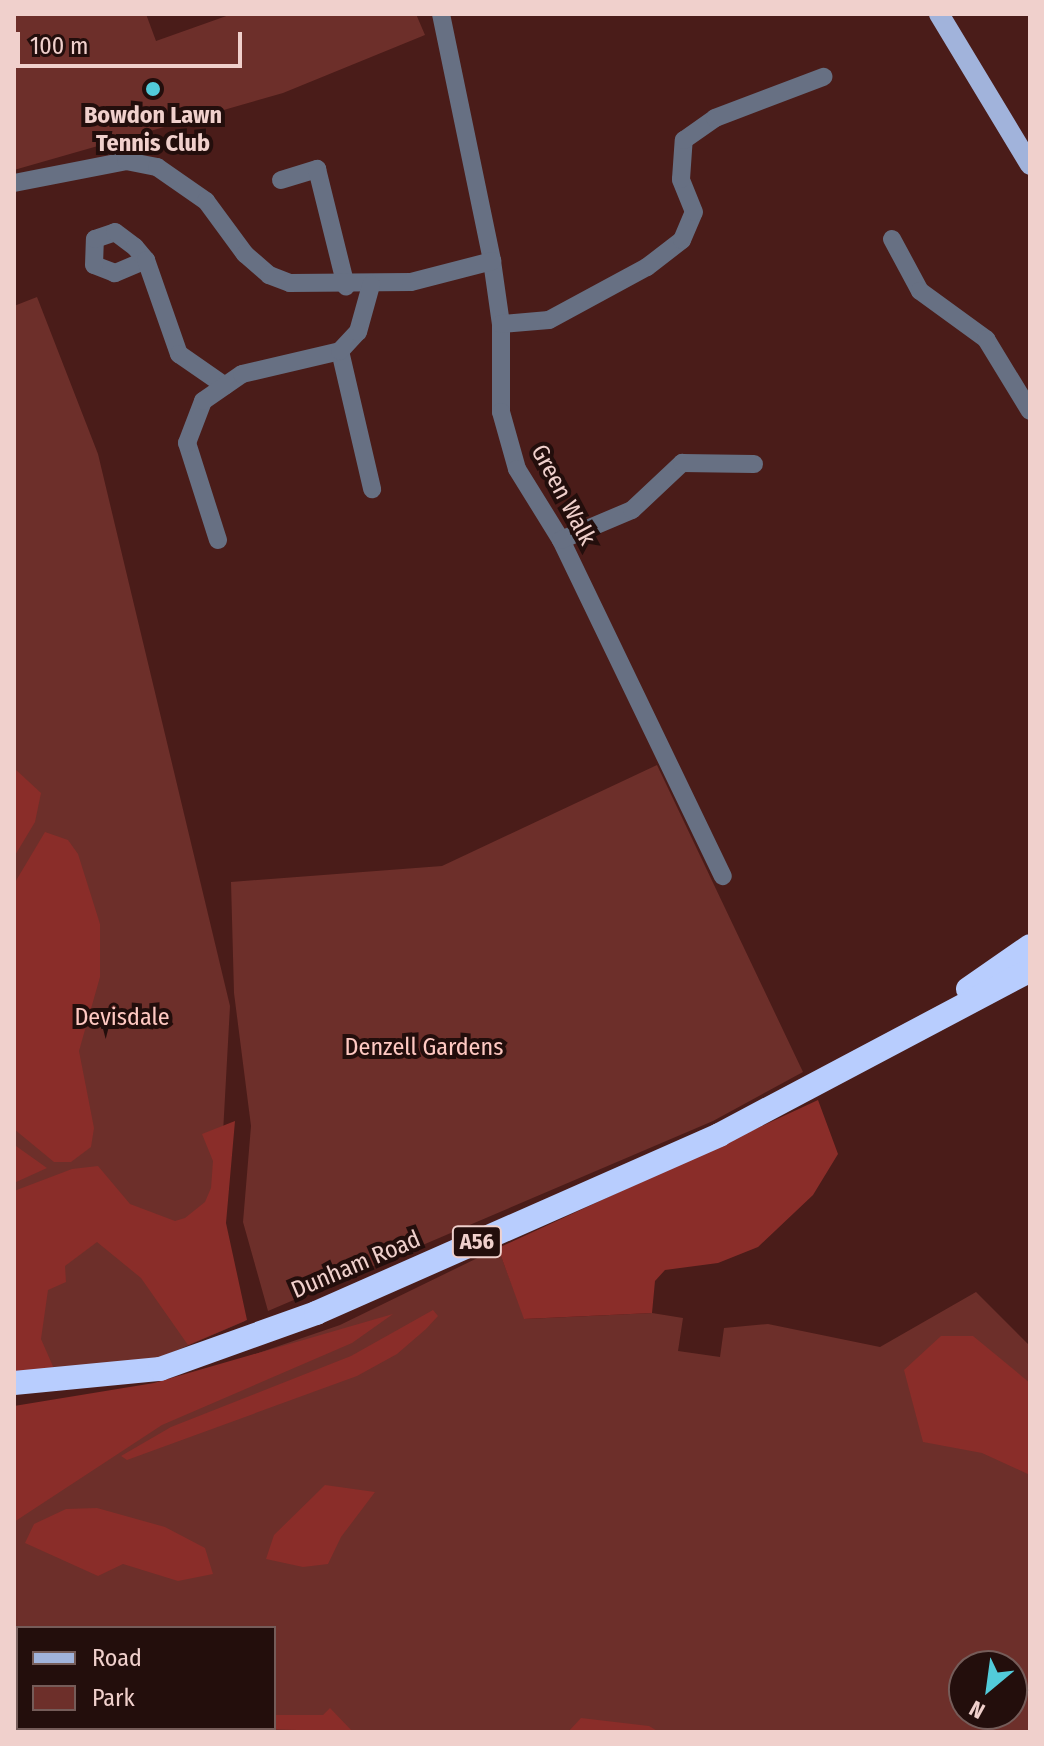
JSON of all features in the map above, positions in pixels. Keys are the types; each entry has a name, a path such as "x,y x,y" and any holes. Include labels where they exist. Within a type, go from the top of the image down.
{"highway":[{"name":"Dunham Road","path":"915,1027 1030,946"},
{"name":"Dunham Road","path":"14,1383 160,1369 259,1336 719,1135 915,1027 1030,970"}],"main road":[{"path":"939,14 1030,165"}],"street":[{"name":"Green Walk","path":"441,14 492,261 501,324 501,412 517,469 561,540 723,876"},
{"path":"501,324 549,320 682,240 694,212 681,179 684,140 715,118 823,77"},
{"path":"14,183 126,161 157,167 206,201 245,254 269,275 290,283 346,286 411,282 492,261"},
{"path":"281,180 317,169 346,286"},
{"path":"892,239 920,291 986,339 1030,411"},
{"path":"146,260 179,354 225,386"},
{"path":"218,540 187,443 203,401 242,374 340,351 358,332 371,285"},
{"path":"340,351 372,489"},
{"path":"561,540 632,510 682,463 754,464"}],"green space":[{"name":"Bowdon Lawn Tennis Club","path":"14,14 146,14 156,41 232,14 416,14 425,35 283,93 14,170"},
{"name":"Devisdale","path":"37,297 98,454 230,1006 218,1224 245,1321 152,1361 14,1375 14,306"},
{"name":"Denzell Gardens","path":"657,765 803,1072 713,1121 268,1311 243,1222 251,1126 234,993 231,882 442,866"},
{"path":"498,1248 525,1319 652,1313 683,1318 678,1351 720,1357 724,1328 768,1324 880,1347 976,1292 1030,1346 1030,1732 139,1732 276,1730 276,1626 16,1626 14,1660 14,1411 156,1388 340,1325"}],"shaded area":[{"path":"14,768 41,793 35,822 14,857"},
{"path":"45,832 68,840 78,854 100,924 100,977 79,1051 94,1128 91,1147 71,1162 54,1162 14,1129 14,884"},
{"path":"818,1100 838,1154 813,1195 758,1247 718,1263 665,1270 655,1281 652,1313 524,1319 498,1248"},
{"path":"235,1121 226,1223 247,1320 188,1345 141,1278 97,1242 65,1266 66,1282 48,1290 41,1339 55,1371 14,1375 14,1191 72,1169 98,1166 130,1204 175,1221 185,1218 205,1202 211,1188 213,1161 202,1134"},
{"path":"14,1144 16,1146 47,1168 14,1183"},
{"path":"433,1310 438,1316 426,1329 397,1354 357,1376 127,1460 121,1456 171,1427 351,1356"},
{"path":"393,1314 352,1343 162,1425 14,1522 14,1406 154,1383"},
{"path":"941,1336 973,1336 1030,1383 1030,1475 982,1453 923,1442 904,1370"},
{"path":"325,1485 375,1492 341,1537 328,1564 303,1567 266,1559 274,1535"},
{"path":"97,1508 165,1527 205,1548 213,1574 178,1581 123,1564 98,1576 25,1543 34,1524 66,1509"},
{"path":"14,1625 16,1693 14,1693"},
{"path":"330,1708 353,1732 276,1729 276,1715 323,1715"},
{"path":"581,1718 649,1726 659,1732 568,1732"}],"place":[{"name":"Bowdon Lawn Tennis Club","path":"153,89"}]}
